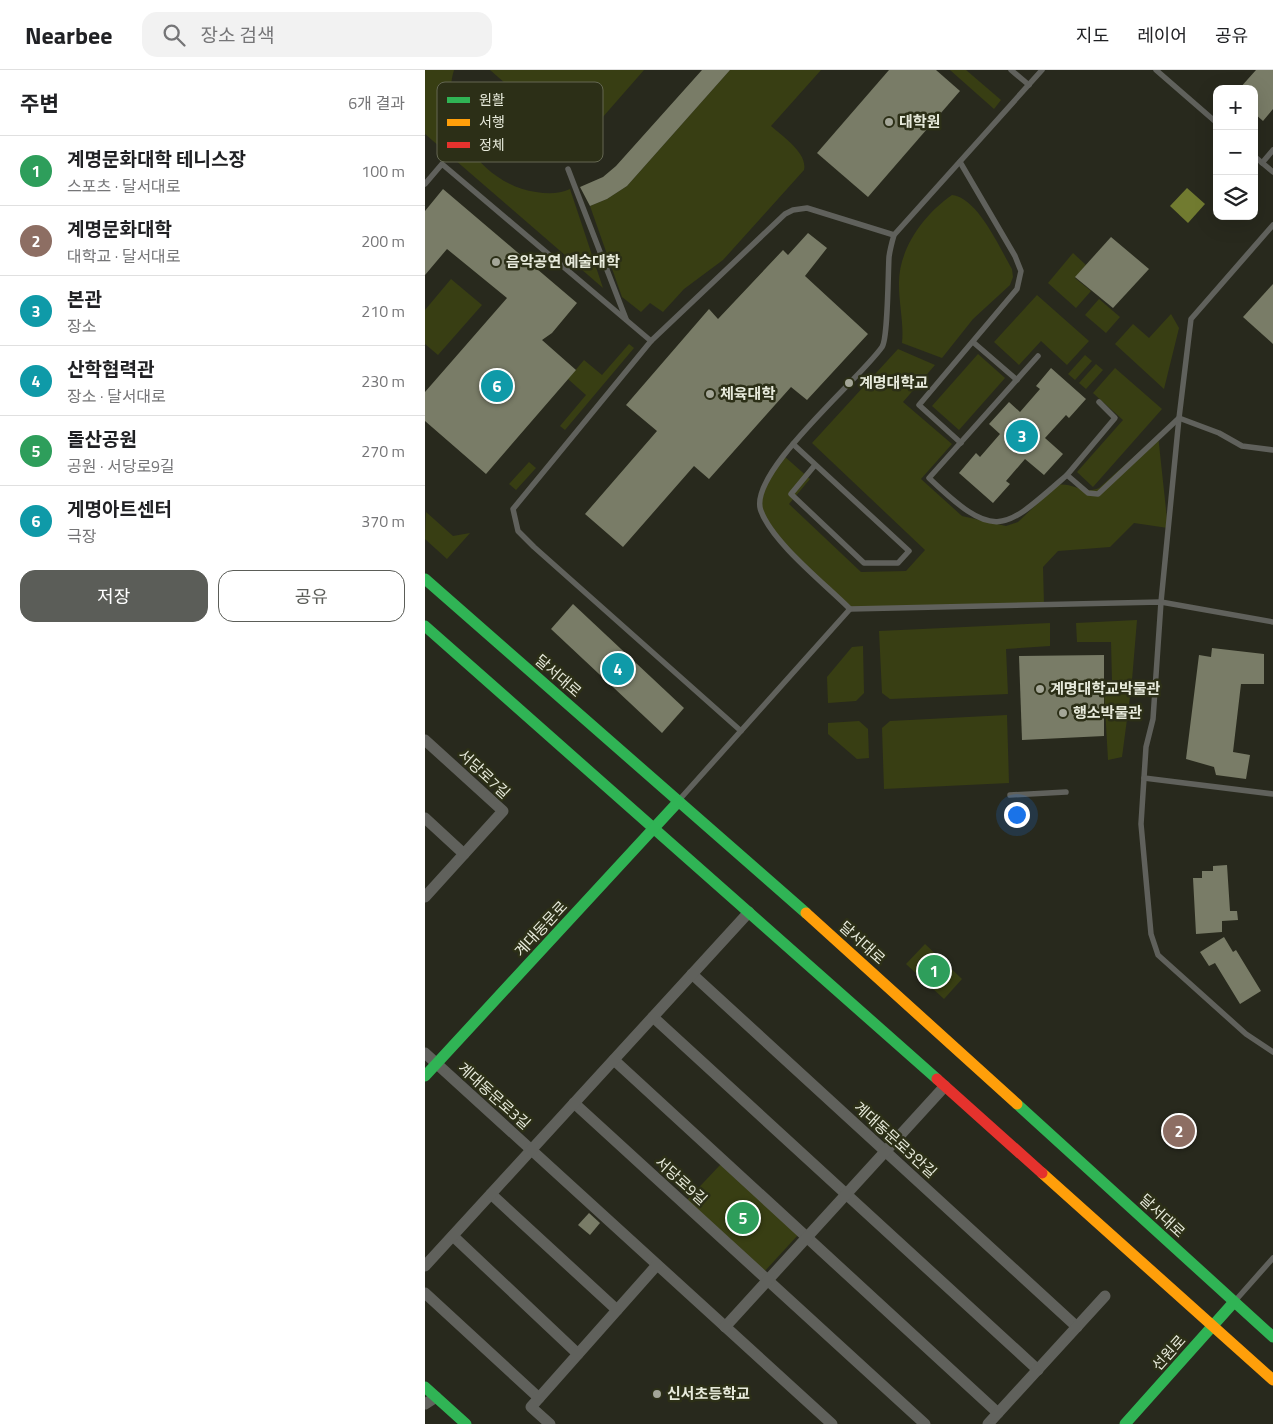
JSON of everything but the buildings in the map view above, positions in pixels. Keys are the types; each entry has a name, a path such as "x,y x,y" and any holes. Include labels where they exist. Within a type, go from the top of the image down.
{"main road":[{"name":"달서대로","path":"425,579 971,1060 1273,1337"},
{"path":"425,626 945,1086 1273,1380"},
{"name":"계대동문로","path":"425,1076 678,802"},
{"name":"선원로","path":"1125,1424 1234,1302"},
{"path":"425,1387 466,1424"}],"street":[{"name":"서당로7길","path":"425,740 503,810 425,895"},
{"path":"425,818 464,854"},
{"path":"425,1266 749,912"},
{"name":"계대동문로3안길","path":"692,974 1077,1327"},
{"path":"653,1017 1038,1370"},
{"name":"계대동문로3길","path":"425,1054 832,1424"},
{"path":"614,1060 999,1413"},
{"path":"725,1327 945,1086"},
{"name":"서당로9길","path":"574,1103 768,1280"},
{"path":"491,1194 617,1310"},
{"path":"453,1236 578,1354"},
{"path":"550,1424 531,1407 657,1265"},
{"path":"768,1280 925,1424"},
{"path":"425,1293 539,1398"},
{"path":"988,1424 1105,1296"},
{"path":"425,1404 436,1397"}],"lane":[{"path":"1011,70 1029,85"},
{"path":"1042,70 894,234 889,254 884,346 793,444 765,482 759,499 760,509 773,533 849,609 1161,602 1273,622"},
{"path":"1156,70 1213,120"},
{"path":"1262,163 1273,150"},
{"path":"1258,160 1273,172"},
{"path":"960,162 1015,256 1021,271 1017,289 919,405 961,443"},
{"path":"425,184 442,164 651,341"},
{"path":"568,169 626,321"},
{"path":"741,731 534,547 518,531 513,509 519,498 651,341 723,271 793,210 807,208 894,234"},
{"path":"1273,225 1191,319 1161,602 1153,719 1146,748 1143,778 1141,824 1151,934 1158,955 1246,1034 1273,1052"},
{"path":"973,342 1017,380"},
{"path":"1038,356 929,478 961,508 982,519 1007,522 1018,516 1067,475 1115,418 1099,402"},
{"path":"1179,418 1219,433 1242,446 1273,450"},
{"path":"1067,475 1089,492 1098,494 1179,418"},
{"path":"793,444 909,551 898,563 864,563 791,494 815,465"},
{"path":"678,802 849,609"},
{"path":"1143,778 1273,794"},
{"path":"1010,795 1066,792"},
{"path":"1234,1302 1273,1258"}],"shaded area":[{"path":"425,70 454,70 452,82 437,82 437,144 425,134"},
{"path":"490,70 644,70 603,117 603,82 504,82"},
{"path":"730,70 821,70 771,126 798,151 802,157 804,170 723,260 684,289 663,312 650,303 641,312 622,297 590,206 607,199 627,186"},
{"path":"950,70 966,70 1001,100 994,109"},
{"path":"457,162 481,162 499,177 517,187 536,192 562,192 570,189 603,288"},
{"path":"1187,188 1205,204 1188,223 1170,206"},
{"path":"952,195 962,198 979,214 1012,269 1013,277 1010,285 973,319 942,358 902,343 899,285 903,259 914,234 931,213"},
{"path":"1073,253 1086,265 1075,278 1091,291 1076,308 1048,283"},
{"path":"451,279 482,305 438,355 425,344 425,310"},
{"path":"1037,295 1089,341 1067,365 1041,341 1019,365 994,342"},
{"path":"1099,299 1120,317 1106,333 1085,315"},
{"path":"1171,314 1179,328 1164,389 1115,344 1133,324 1149,338"},
{"path":"629,344 634,348 565,430 560,426 586,395 568,379 584,360 602,375"},
{"path":"898,349 935,365 903,402 952,444 921,479 962,516 1006,526 1018,522 1057,485 1068,485 1088,490 1099,488 1158,435 1168,528 1134,523 1110,547 1058,551 1043,567 1044,605 850,609 799,561 774,534 765,521 759,503 763,488 784,456 810,479 789,504 861,572 906,571 925,550 812,443"},
{"path":"978,354 1005,378 959,430 932,406"},
{"path":"1085,355 1092,361 1075,380 1068,374"},
{"path":"1096,364 1103,370 1086,389 1079,383"},
{"path":"1115,368 1162,409 1093,487 1077,472 1123,420 1093,393"},
{"path":"529,462 536,468 516,490 509,484"},
{"path":"426,512 453,536 470,533 447,559 425,539"},
{"path":"1137,620 1132,680 1112,681 1111,642 1077,642 1076,623"},
{"path":"1050,623 1050,646 1006,649 1008,694 890,699 882,693 879,631"},
{"path":"863,646 864,693 856,701 828,703 827,677 852,647"},
{"path":"1131,689 1122,757 1108,760 1104,690"},
{"path":"1007,715 1009,783 884,789 882,728 890,721"},
{"path":"859,721 868,729 869,758 857,759 828,734 828,723"},
{"path":"925,944 962,979 944,999 906,964"},
{"path":"721,1164 798,1235 764,1272 687,1200"}],"traffic: fast":[{"path":"425,579 806,913"},
{"path":"425,626 937,1079"},
{"path":"425,1076 678,802"},
{"path":"1017,1104 1273,1337"},
{"path":"1125,1424 1234,1302"},
{"path":"425,1387 466,1424"}],"traffic: slow":[{"path":"806,913 1017,1104"},
{"path":"1042,1173 1273,1380"}],"traffic: jam":[{"path":"937,1079 1042,1173"}],"place":[{"name":"대학원","path":"889,122"},
{"name":"음악공연 예술대학","path":"496,262"},
{"name":"계명대학교","path":"849,383"},
{"name":"게명아트센터","path":"497,386"},
{"name":"체육대학","path":"710,394"},
{"name":"본관","path":"1022,436"},
{"name":"산학협력관","path":"618,669"},
{"name":"계명대학교박물관","path":"1040,689"},
{"name":"행소박물관","path":"1063,713"},
{"name":"계명문화대학 테니스장","path":"934,971"},
{"name":"계명문화대학","path":"1179,1131"},
{"name":"돌산공원","path":"743,1218"},
{"name":"신서초등학교","path":"657,1394"}]}
